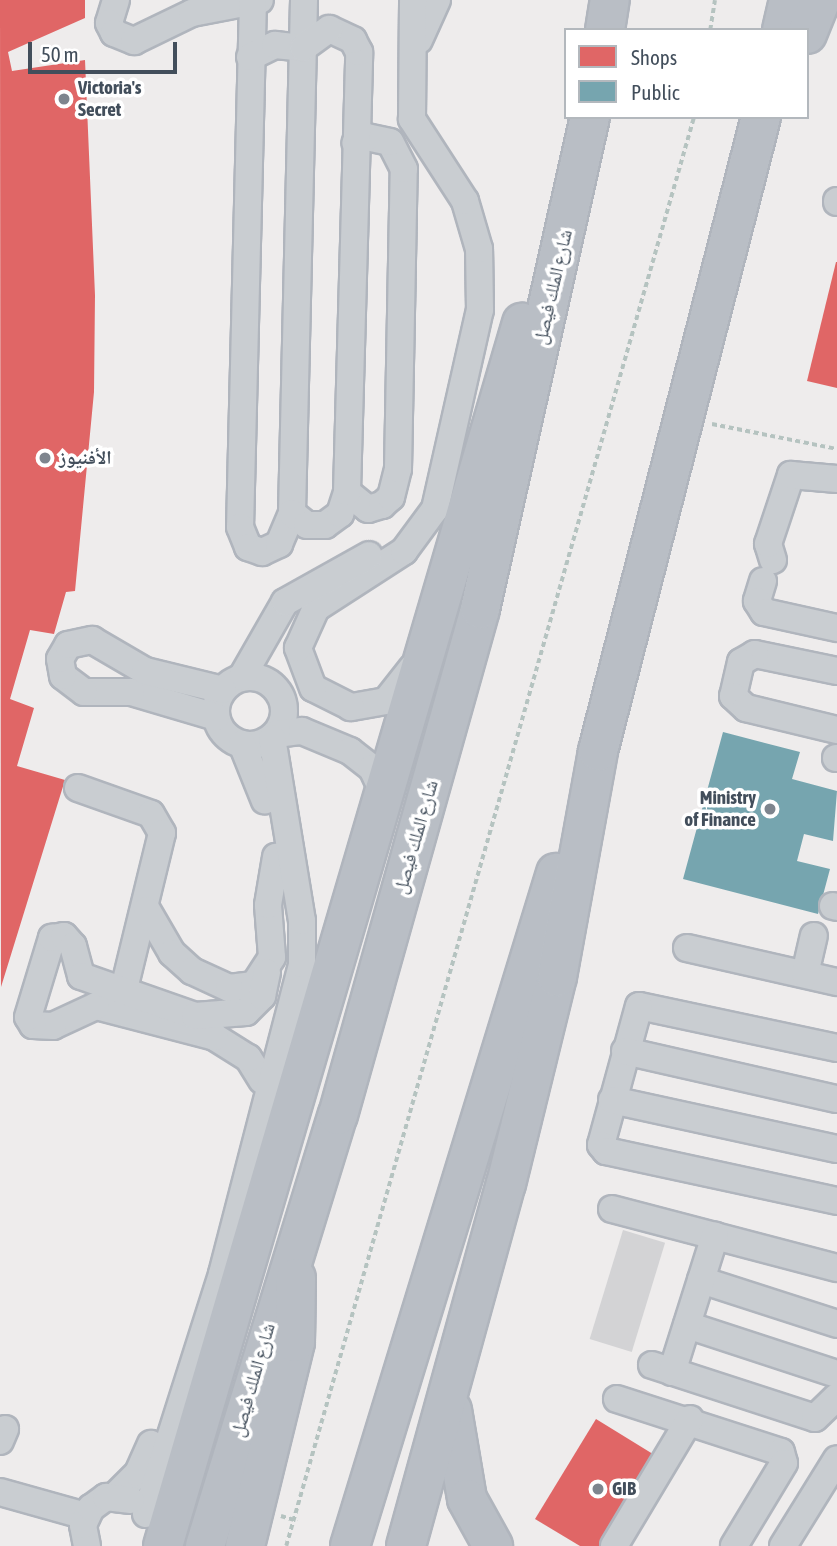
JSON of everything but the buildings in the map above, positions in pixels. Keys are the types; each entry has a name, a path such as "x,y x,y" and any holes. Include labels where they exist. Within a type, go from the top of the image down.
{"highway":[{"path":"606,28 610,0"},
{"path":"782,28 789,0"},
{"path":"809,29 821,0"},
{"name":"شارع الملك فيصل","path":"205,1546 290,1256 338,1115 480,609 590,119"},
{"path":"350,1546 524,968 598,751 761,119"},
{"path":"743,194 773,119"},
{"path":"154,1530 386,798 509,360 566,226"},
{"path":"407,1546 451,1397 557,977 598,751"},
{"path":"245,1546 295,1342 299,1289 290,1256"},
{"path":"451,1397 467,1499 493,1546"}],"street":[{"path":"116,0 108,23 123,40 145,38 173,11 255,0 250,57 243,541 254,551 271,550 292,513 304,0"},
{"path":"350,712 313,688 298,648 316,608 416,538 435,509 475,337 482,271 465,201 412,119 413,0"},
{"path":"413,58 437,0"},
{"path":"250,57 275,45 303,48 329,29 353,40 359,52 347,492 340,514 325,525 307,525 292,513"},
{"path":"347,492 368,509 382,505 395,488 398,456 404,169 390,142 367,137 355,143"},
{"path":"216,717 232,683 297,596 399,533 443,470"},
{"path":"837,479 791,475 768,544 768,571 757,601 764,612 837,628"},
{"path":"145,1546 154,1530 300,974 302,921 274,736 285,714 278,691 278,636 297,596 364,576"},
{"path":"350,712 394,695 432,633"},
{"path":"85,1532 148,1452 262,1080 288,963 276,857 261,782 242,744 225,734 216,717 119,691 94,694 73,687 60,659 68,645 84,639 155,674 232,683 267,680 278,691 350,712 384,715 416,691"},
{"path":"837,671 755,654 741,663 733,696 746,708 837,730"},
{"path":"119,691 129,661"},
{"path":"242,744 302,731 351,751 372,768 386,798"},
{"path":"78,788 151,814 159,824 147,909 120,1003"},
{"path":"120,1003 195,1016 233,1015 255,1005 267,973 276,857"},
{"path":"147,909 172,953 202,978 246,987 267,973"},
{"path":"806,974 814,936"},
{"path":"687,948 837,982"},
{"path":"120,1003 227,1042 262,1080"},
{"path":"837,1048 644,1005 636,1010 601,1145 606,1151 837,1201"},
{"path":"625,1051 837,1099"},
{"path":"612,1100 837,1149"},
{"path":"612,1209 837,1268"},
{"path":"715,1236 687,1325 662,1368 815,1418 837,1396"},
{"path":"701,1280 837,1324"},
{"path":"687,1325 837,1374"},
{"path":"617,1399 690,1419 781,1452 784,1463 734,1546"},
{"path":"614,1546 690,1419"},
{"path":"783,1546 826,1498 837,1459"},
{"path":"0,1492 85,1532"},
{"path":"115,1496 134,1501 154,1530"},
{"path":"0,1508 85,1532"}],"path":[{"path":"710,28 715,0"},
{"path":"294,1546 287,1545 693,119"},
{"path":"685,418 837,449"}],"place":[{"name":"Victoria's Secret","path":"64,99"},
{"name":"الأفنيوز","path":"45,458"},
{"name":"Ministry of Finance","path":"770,809"},
{"name":"GIB","path":"598,1489"}]}
